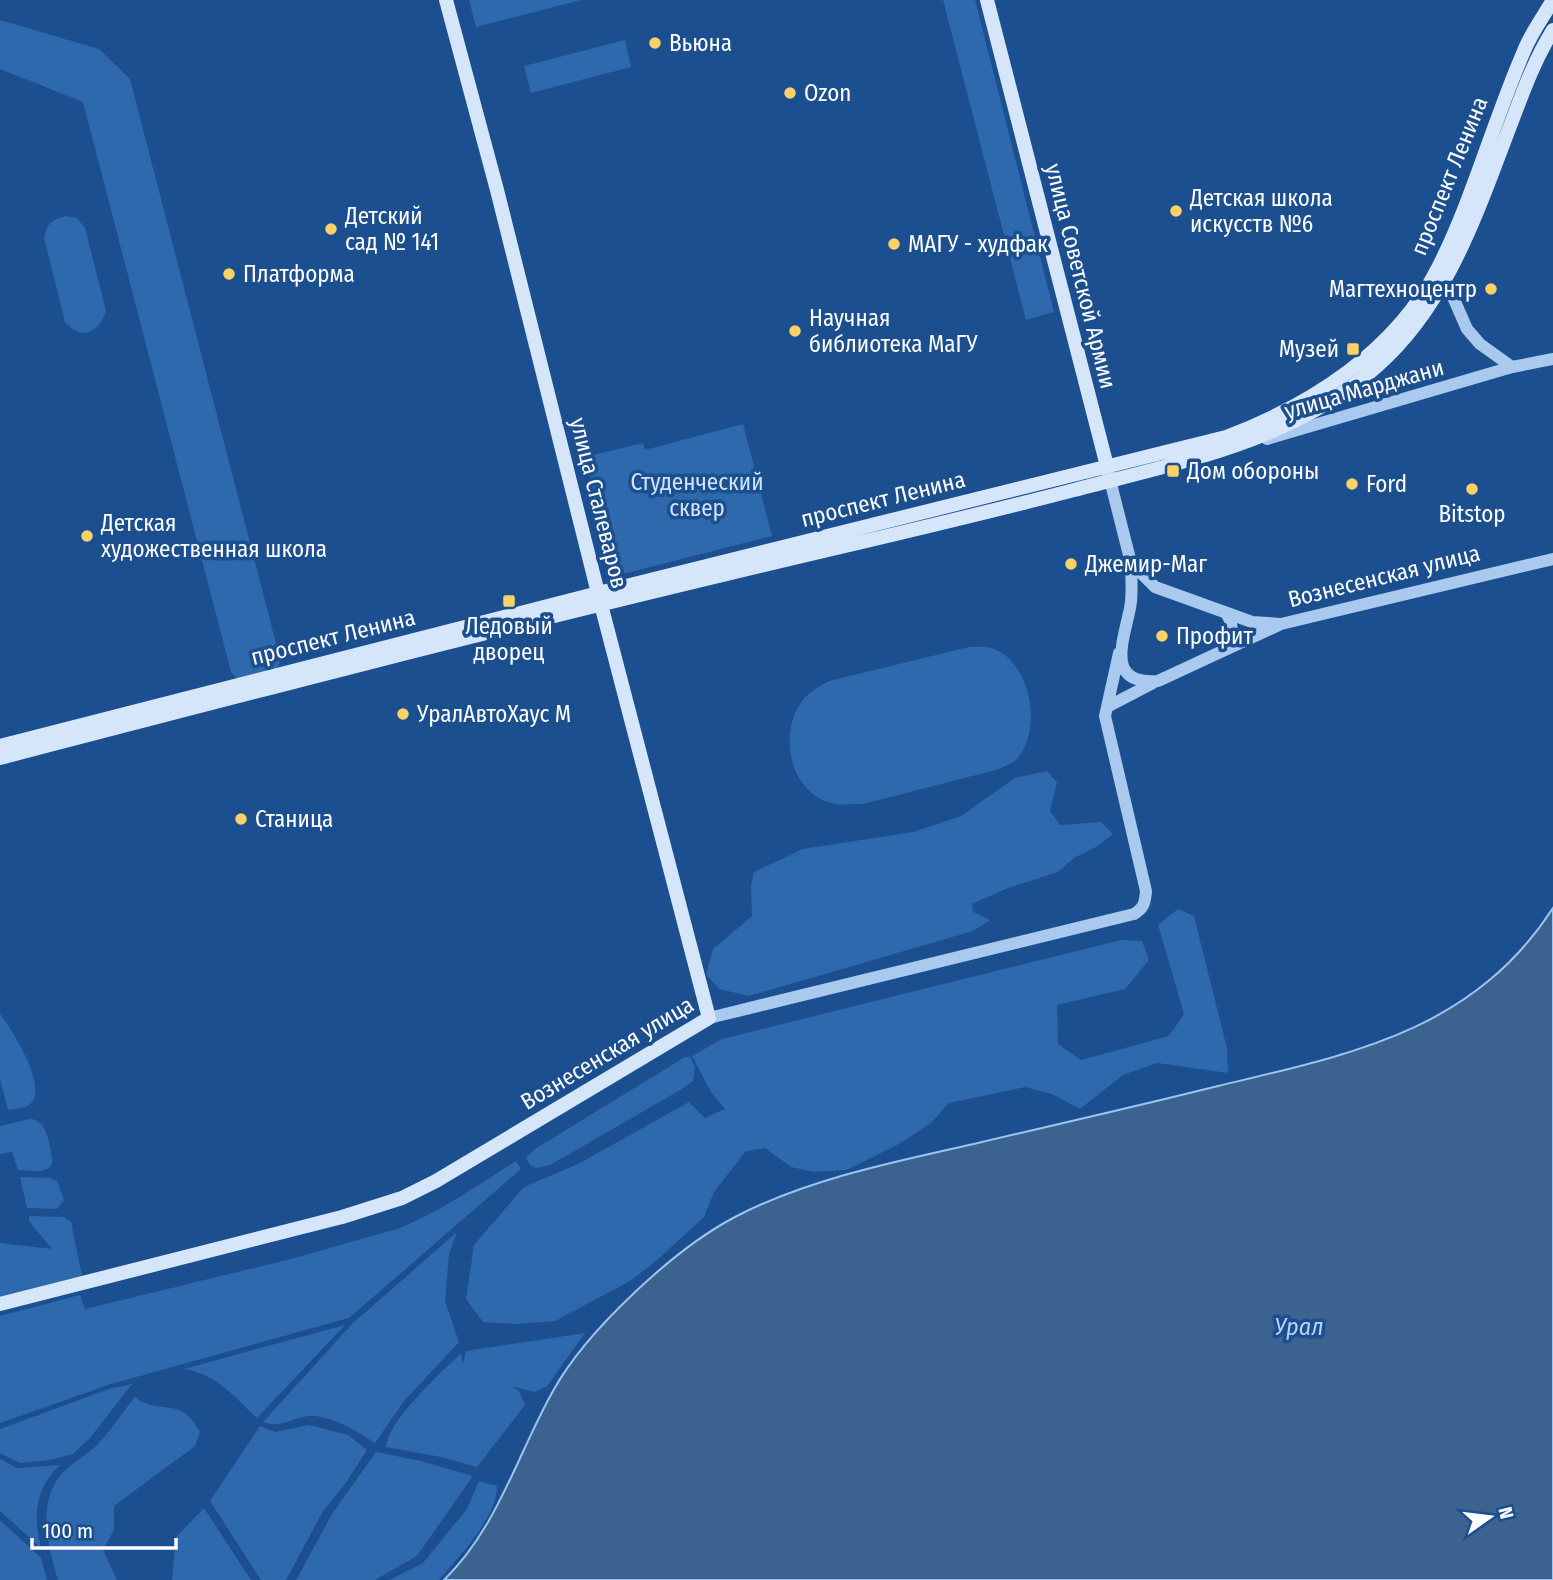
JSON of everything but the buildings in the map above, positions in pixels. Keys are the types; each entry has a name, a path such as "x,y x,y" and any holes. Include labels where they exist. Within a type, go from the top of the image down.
{"main road":[{"name":"улица Сталеваров","path":"446,0 709,1018"},
{"name":"улица Советской Армии","path":"987,0 1108,473"},
{"name":"проспект Ленина","path":"1108,473 1226,437 1297,406 1333,384 1402,322 1437,270 1463,212 1525,48 1553,0"},
{"name":"проспект Ленина","path":"0,746 1108,473 1227,450 1302,418 1378,365 1411,330 1446,281 1475,216 1537,56 1553,30"},
{"name":"проспект Ленина","path":"0,758 599,599"},
{"name":"Вознесенская улица","path":"0,1304 342,1217 402,1198 436,1181 709,1018"}],"street":[{"path":"1446,281 1467,329 1480,344 1512,367"},
{"name":"улица Марджани","path":"1227,450 1512,367 1553,359"},
{"name":"улица Советской Армии","path":"1108,473 1131,563 1131,604"},
{"name":"Вознесенская улица","path":"1226,613 1265,625 1281,624 1553,559"},
{"path":"1131,563 1155,587 1226,613 1232,626 1230,639 1220,652"},
{"path":"1106,712 1131,604 1136,595 1155,587"},
{"path":"1106,712 1158,681 1281,624"},
{"path":"1120,649 1127,674 1136,680 1158,681"},
{"name":"Вознесенская улица","path":"709,1018 1120,917 1142,909 1146,891 1106,712"}],"green space":[{"path":"469,0 581,0 476,27"},
{"path":"943,0 975,0 1054,312 1026,320"},
{"path":"0,20 99,49 130,79 279,655 280,663 277,668 241,678 236,678 231,672 83,102 0,69"},
{"path":"625,40 631,67 531,93 524,66"},
{"path":"66,216 77,218 85,228 106,311 99,325 84,333 71,328 65,322 44,238 50,223"},
{"name":"Студенческий сквер","path":"743,424 772,536 615,576 585,457 643,443 645,450"},
{"path":"969,647 988,647 1005,655 1016,666 1024,681 1029,697 1030,732 1025,747 1016,760 996,770 863,804 830,803 813,794 803,784 792,758 790,730 800,704 809,693 829,681"},
{"path":"1047,771 1057,782 1050,811 1060,825 1101,822 1113,834 1098,846 1074,858 1058,872 1008,888 972,904 973,912 990,920 973,931 749,996 719,989 706,974 713,949 752,916 751,886 754,872 803,849 913,832 961,816 1015,778"},
{"path":"1178,909 1194,916 1227,1048 1228,1073 1157,1063 1123,1075 1080,1109 1052,1094 1025,1087 949,1103 930,1124 899,1144 847,1170 813,1172 791,1167 765,1148 746,1151 714,1192 704,1217 656,1261 630,1281 555,1321 515,1324 483,1322 466,1299 474,1245 524,1187 578,1164 689,1102 705,1118 725,1109 711,1092 692,1056 722,1039 1121,940 1142,941 1149,960 1125,989 1057,1005 1058,1044 1081,1060 1169,1036 1184,1014 1158,925"},
{"path":"0,1014 27,1059 32,1073 35,1097 29,1105 22,1108 8,1110 0,1079"},
{"path":"685,1057 690,1057 695,1067 693,1081 682,1089 550,1165 536,1168 530,1165 526,1158 535,1149"},
{"path":"29,1119 41,1124 49,1142 53,1162 42,1171 18,1170 12,1152 0,1154 0,1126"},
{"path":"516,1161 521,1169 349,1318 111,1384 0,1423 0,1316 80,1295 85,1309 287,1260 397,1229 443,1207"},
{"path":"20,1177 50,1178 57,1181 64,1200 57,1209 27,1208"},
{"path":"29,1216 64,1217 71,1222 82,1276 0,1298 0,1243 52,1249 29,1221"},
{"path":"457,1232 449,1254 445,1301 459,1342 404,1401 375,1443 346,1426 321,1417 306,1417 277,1424 263,1422 352,1324"},
{"path":"345,1325 257,1418 215,1381 184,1369"},
{"path":"585,1333 547,1386 535,1392 511,1386 519,1391 525,1405 477,1467 386,1447 396,1423 406,1410 461,1353 463,1364 466,1351"},
{"path":"132,1384 90,1438 73,1454 20,1463 0,1453 0,1429 109,1389"},
{"path":"135,1397 153,1406 177,1409 185,1413 200,1432 195,1446 114,1506 114,1530 103,1550 117,1580 58,1580 47,1526 53,1487 64,1472 100,1442"},
{"path":"309,1425 348,1435 367,1450 343,1487 323,1511 286,1580 261,1580 210,1501 260,1426 275,1432"},
{"path":"376,1452 473,1476 417,1556 375,1580 296,1580 332,1514"},
{"path":"0,1459 17,1468 60,1465 45,1483 38,1503 37,1524 41,1548 0,1511"},
{"path":"479,1481 497,1486 491,1511 476,1536 439,1580 389,1580 423,1563 467,1509"},
{"path":"204,1508 251,1580 172,1580 176,1537"},
{"path":"0,1520 41,1558 47,1580 0,1580"}],"water":[{"name":"Урал","path":"1553,908 1553,1580 444,1580 463,1559 493,1514 553,1391 587,1343 659,1270 711,1231 735,1217 792,1192 854,1172 1268,1074 1362,1048 1406,1031 1447,1010 1486,983 1521,950"}],"place":[{"name":"Вьюна","path":"655,43"},
{"name":"Ozon","path":"790,93"},
{"name":"Детская школа искусств №6","path":"1176,211"},
{"name":"Детский сад № 141","path":"331,229"},
{"name":"МАГУ - худфак","path":"894,244"},
{"name":"Платформа","path":"229,274"},
{"name":"Магтехноцентр","path":"1491,289"},
{"name":"Научная библиотека МаГУ","path":"795,331"},
{"name":"Музей","path":"1353,349"},
{"name":"Дом обороны","path":"1173,471"},
{"name":"Ford","path":"1352,484"},
{"name":"Bitstop","path":"1472,489"},
{"name":"Детская художественная школа","path":"87,536"},
{"name":"Джемир-Маг","path":"1071,564"},
{"name":"Ледовый дворец","path":"509,601"},
{"name":"Профит","path":"1162,636"},
{"name":"УралАвтоХаус М","path":"403,714"},
{"name":"Станица","path":"241,819"}]}
